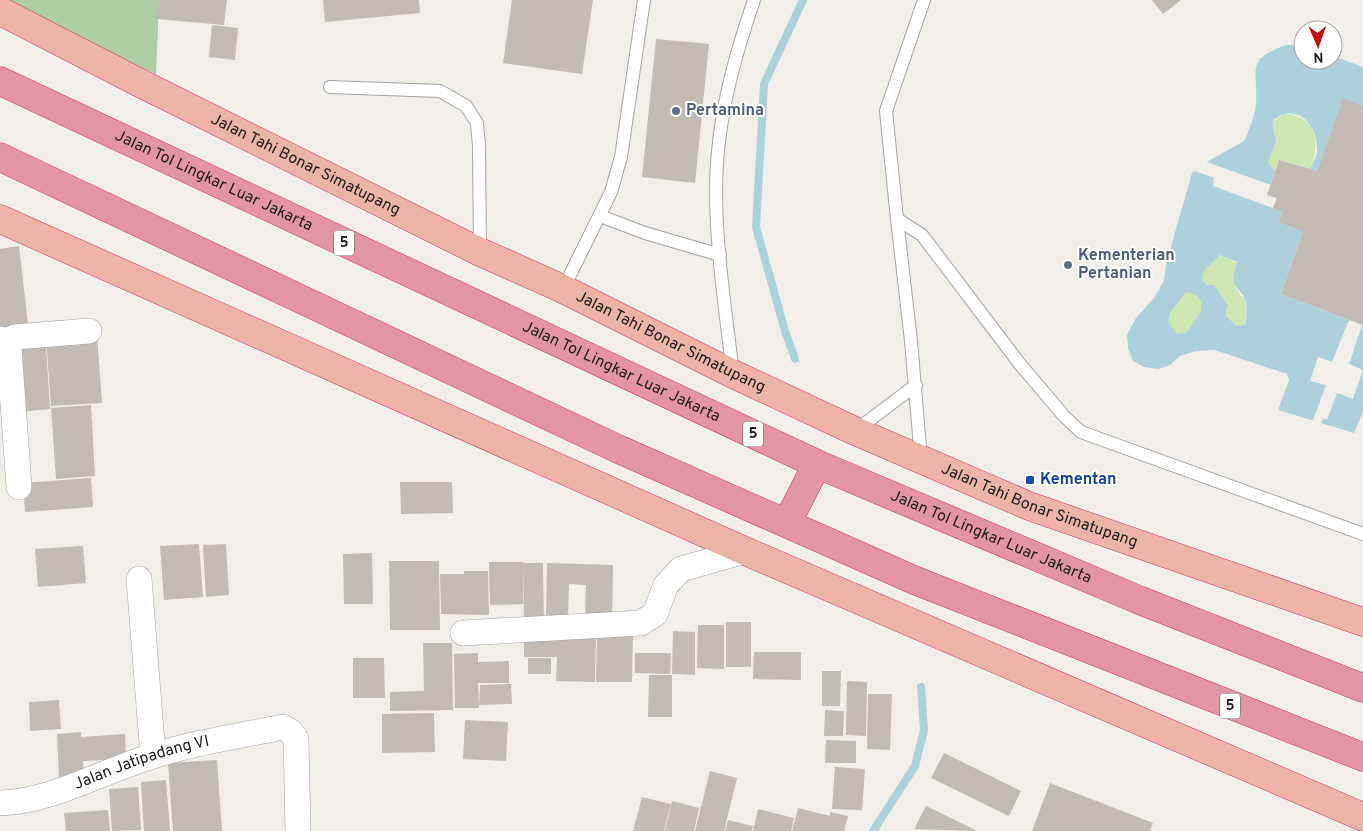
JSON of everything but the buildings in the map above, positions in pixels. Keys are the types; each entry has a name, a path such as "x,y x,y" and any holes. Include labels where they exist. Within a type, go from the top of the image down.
{"highway":[{"name":"Jalan Tahi Bonar Simatupang","path":"0,11 480,252 563,289 733,374 855,431 1029,506 1363,622"},
{"name":"Jalan Tol Lingkar Luar Jakarta","path":"0,81 817,464 1139,600 1363,688"},
{"name":"5","path":"0,157 616,448 914,580 1363,757"},
{"path":"0,219 745,551 1363,817"},
{"path":"787,523 817,464"}],"street":[{"path":"19,486 9,348 3,340 15,337 89,331"},
{"path":"463,633 641,623 655,614 666,585 681,568 745,551"},
{"path":"139,579 153,756"},
{"name":"Jalan Jatipadang VI","path":"0,802 15,802 48,795 153,756 283,727 290,731 296,739 298,831"}],"lane":[{"path":"563,289 611,192 621,157 644,0"},
{"path":"733,374 720,255 717,152 733,62 754,0"},
{"path":"921,459 916,384 886,111 924,0"},
{"path":"330,87 440,91 466,106 476,123 480,146 480,252"},
{"path":"600,216 645,233 720,255"},
{"path":"897,219 922,235 1019,363 1064,416 1081,432 1363,534"},
{"path":"855,431 916,384"}],"green space":[{"path":"0,0 159,0 156,74 0,3"},
{"path":"1284,114 1304,120 1314,132 1315,149 1310,169 1279,160 1275,171 1268,162 1276,142 1271,122"},
{"path":"1220,255 1237,263 1235,287 1245,301 1246,324 1237,326 1225,315 1228,305 1214,285 1206,285 1202,278 1204,271"},
{"path":"1186,292 1196,295 1201,302 1201,312 1187,332 1177,334 1168,322 1170,313"}],"water":[{"path":"1286,45 1293,45 1293,70 1343,70 1343,60 1363,67 1363,106 1343,99 1317,171 1310,169 1317,151 1317,144 1313,130 1305,119 1299,115 1285,114 1272,122 1276,142 1268,162 1275,171 1267,195 1277,198 1273,208 1282,212 1278,222 1303,232 1281,294 1363,325 1363,412 1354,433 1278,410 1289,380 1287,374 1215,350 1196,351 1180,356 1170,365 1158,369 1144,367 1133,361 1128,348 1127,335 1136,318 1154,298 1164,281 1166,264 1192,173 1203,164 1244,141 1252,123 1255,108 1256,66 1264,55","holes":["1220,255 1237,262 1235,284 1246,303 1246,324 1237,326 1225,315 1228,305 1214,285 1206,285 1202,278 1204,271","1186,292 1196,295 1201,302 1201,312 1187,332 1177,334 1168,322 1170,313"]}],"pier":[{"path":"1204,161 1271,185 1267,195 1277,198 1273,208 1213,186 1214,178 1192,170"},
{"path":"1349,320 1362,325 1349,364 1363,370 1353,399 1337,393 1327,420 1323,418 1320,426 1312,423 1326,385 1310,381 1318,357 1332,362"}],"waterway":[{"path":"795,359 785,331 756,227 764,84 803,0"},
{"path":"873,831 915,766 924,730 921,687"}],"place":[{"name":"Pertamina","path":"676,111"},
{"name":"Kementerian Pertanian","path":"1068,265"},
{"name":"Kementan","path":"1030,480"}]}
